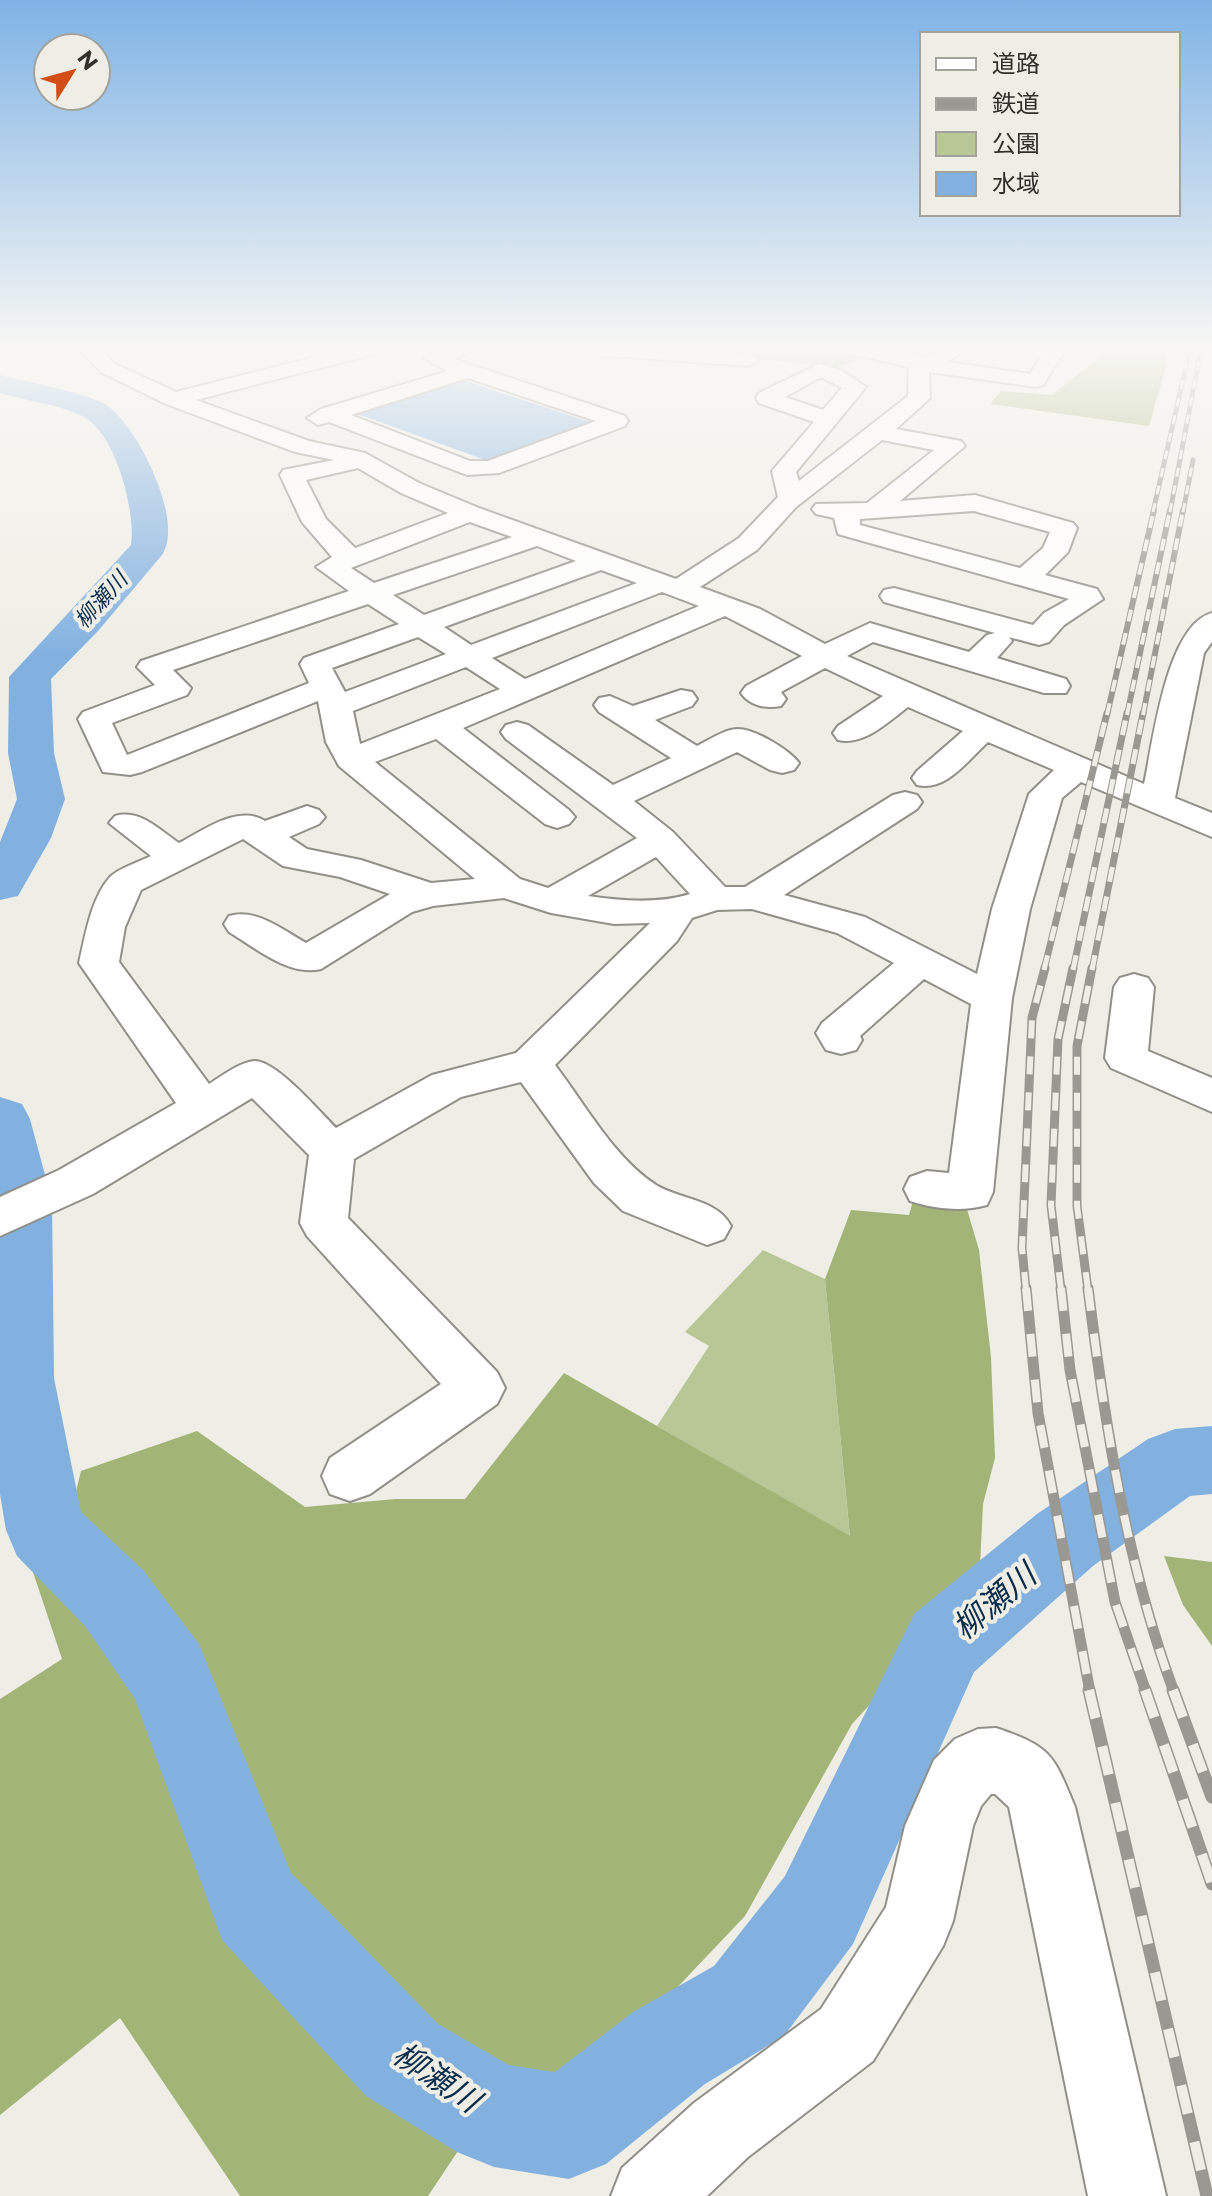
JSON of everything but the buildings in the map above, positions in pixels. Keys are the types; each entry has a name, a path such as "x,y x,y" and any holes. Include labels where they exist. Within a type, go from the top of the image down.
{"street":[{"path":"322,451 366,462 410,488 470,513 598,562 726,605 906,695 1212,826"},
{"path":"425,451 467,468"},
{"path":"410,488 467,468 491,468 535,451"},
{"path":"789,501 784,471 800,451"},
{"path":"535,538 152,667 176,688 94,719 115,765 130,765 332,696 469,656 671,586 748,544 789,501 851,451"},
{"path":"877,507 946,451"},
{"path":"352,559 331,544 308,514 292,475 366,462"},
{"path":"789,501 847,512 877,507 930,509 975,503 1064,528 1055,552 1026,577"},
{"path":"847,512 847,529 1026,577 1087,595 1089,599 1054,619 1039,636 894,596"},
{"path":"470,513 330,567 523,691"},
{"path":"937,554 966,533"},
{"path":"860,556 883,539"},
{"path":"598,562 315,664 332,696 342,742 351,759 507,887 551,902 614,912 753,898 851,925 992,998"},
{"path":"351,759 440,726 726,605"},
{"path":"1157,803 1212,622"},
{"path":"977,661 1006,627"},
{"path":"770,699 757,693 827,658 870,632 1055,686"},
{"path":"849,733 906,695"},
{"path":"681,699 621,711 693,758"},
{"path":"440,726 557,817"},
{"path":"753,898 917,790 984,729"},
{"path":"517,732 611,799 660,840 696,905"},
{"path":"611,799 738,739 782,763"},
{"path":"927,1189 970,1192 992,998 1011,909 1046,794 1076,769"},
{"path":"262,835 307,817"},
{"path":"127,823 177,858"},
{"path":"202,1107 99,963 106,927 125,883 245,824 296,858 348,868 429,895"},
{"path":"551,902 660,840"},
{"path":"243,924 307,960 399,904 429,895 507,887"},
{"path":"332,1151 447,1086 531,1064 663,932 696,905"},
{"path":"841,1040 837,1033 921,961"},
{"path":"1134,987 1126,1058 1212,1096"},
{"path":"531,1064 610,1171 640,1198 707,1226"},
{"path":"0,1218 76,1182 256,1076 332,1151"},
{"path":"332,1151 324,1223 478,1388 350,1476"},
{"path":"650,2196 721,2130 847,2035 918,1921 939,1826 957,1783 978,1762 996,1761 1014,1767 1030,1779 1042,1807 1127,2196"}],"green space":[{"path":"914,1197 964,1199 979,1250 991,1357 995,1458 983,1504 979,1587 852,1724 745,1916 577,2093 455,2078 273,1882 189,1659 69,1520 81,1471 197,1431 305,1507 396,1499 465,1499 564,1373 850,1536 825,1279 851,1210 909,1215"},
{"path":"763,1250 825,1279 850,1537 657,1426 709,1346 685,1332"},
{"path":"39,1548 119,1630 154,1699 221,1905 466,2139 428,2196 240,2196 120,2018 0,2115 0,1699 62,1659 28,1557"},
{"path":"1164,1556 1212,1562 1212,1646 1183,1605"}],"water":[{"path":"462,451 513,451 488,461"}],"waterway":[{"name":"柳瀬川","path":"0,885 27,838 41,799 31,753 30,677 84,623 149,547 152,523 128,451"},
{"name":"柳瀬川","path":"0,1119 20,1201 18,1378 45,1530 114,1598 169,1674 256,1906 402,2060 494,2115 569,2127 669,2048 749,2001 819,1910 944,1643 1065,1540 1175,1463 1212,1460"}],"railway":[{"path":"1153,512 1167,451"},
{"path":"1170,512 1182,451"},
{"path":"1183,512 1193,460"},
{"path":"1107,715 1154,510"},
{"path":"1127,715 1170,510"},
{"path":"1143,715 1183,510"},
{"path":"1044,970 1107,713"},
{"path":"1073,970 1127,713"},
{"path":"1092,970 1143,713"},
{"path":"1026,1290 1022,1248 1032,1018 1045,968"},
{"path":"1061,1290 1051,1205 1058,1039 1073,968"},
{"path":"1088,1290 1077,1206 1077,1046 1092,968"},
{"path":"1026,1288 1038,1413 1090,1692"},
{"path":"1061,1288 1070,1370 1115,1602 1146,1692"},
{"path":"1088,1288 1119,1493 1143,1593 1174,1692"},
{"path":"1089,1690 1207,2196"},
{"path":"1145,1690 1212,1884"},
{"path":"1173,1690 1212,1797"}]}
